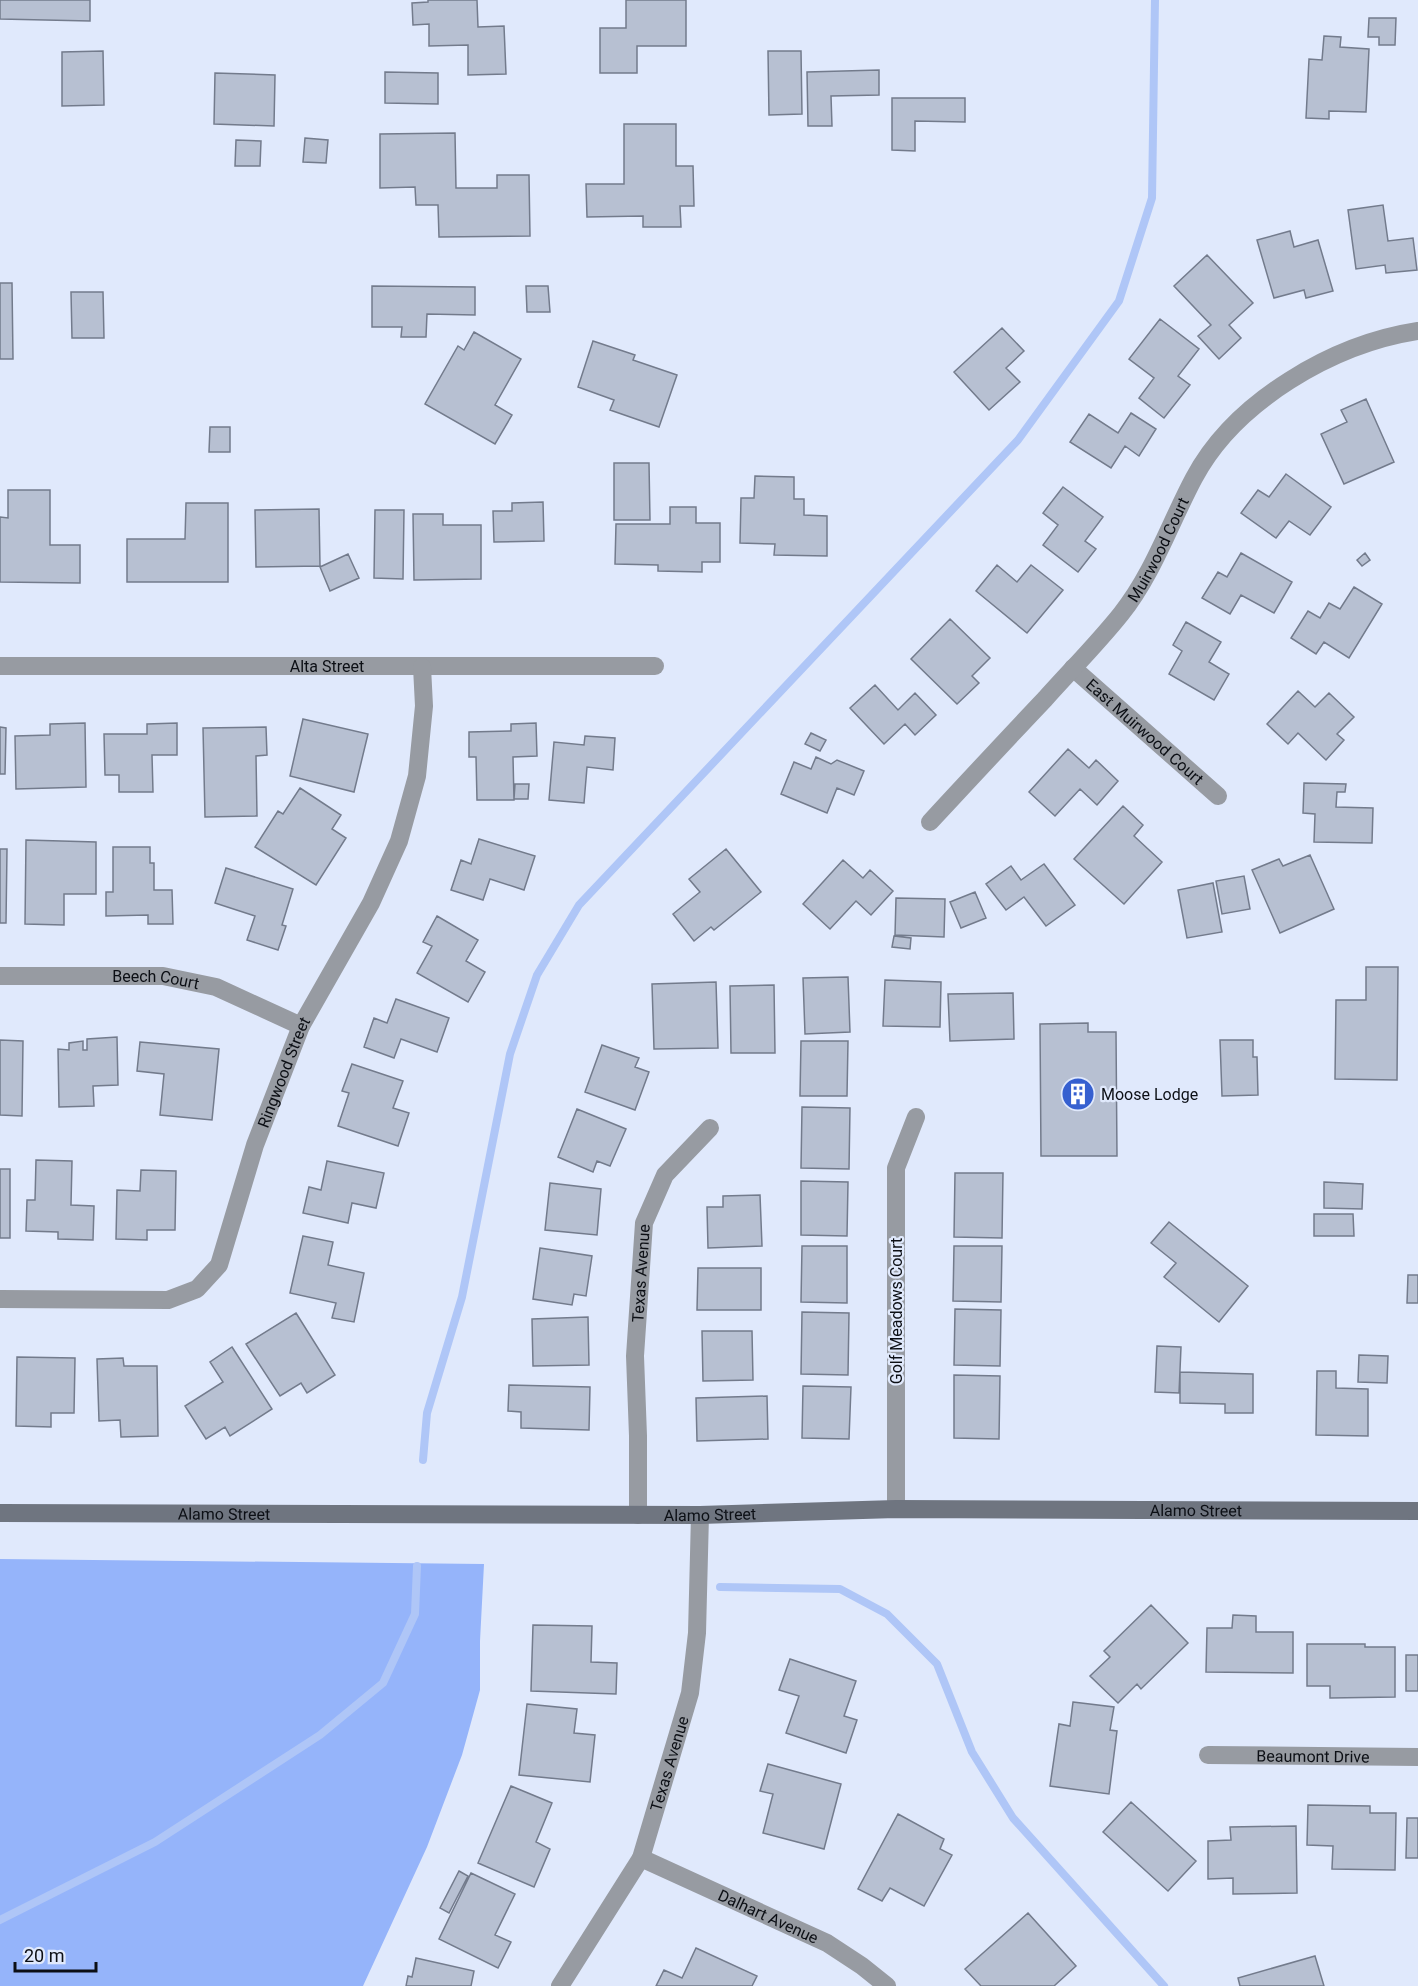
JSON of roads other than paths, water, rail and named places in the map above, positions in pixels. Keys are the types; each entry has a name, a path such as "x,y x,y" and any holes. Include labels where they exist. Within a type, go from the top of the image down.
{"main road":[{"name":"Alamo Street","path":"0,1513 699,1515 896,1509 1418,1511"}],"street":[{"name":"Muirwood Court","path":"930,822 1073,668 1128,604 1153,561 1195,476 1224,435 1259,401 1308,370 1353,348 1418,331"},
{"name":"Alta Street","path":"0,666 655,666"},
{"name":"Ringwood Street","path":"0,1299 168,1300 197,1288 219,1265 255,1145 301,1026 371,903 399,841 417,776 424,706 422,667"},
{"name":"East Muirwood Court","path":"1073,668 1218,796"},
{"name":"Beech Court","path":"0,976 163,976 216,987 301,1026"},
{"name":"Golf Meadows Court","path":"896,1509 896,1168 916,1117"},
{"name":"Texas Avenue","path":"638,1515 635,1356 644,1223 665,1175 710,1128"},
{"name":"Texas Avenue","path":"560,1986 641,1858 690,1693 697,1633 699,1515"},
{"name":"Beaumont Drive","path":"1208,1755 1418,1756"},
{"name":"Dalhart Avenue","path":"641,1858 827,1943 862,1965 886,1986"}],"waterway":[{"path":"423,1460 427,1413 462,1297 510,1054 537,975 579,905 1018,440 1119,301 1152,198 1155,0"},
{"path":"0,1920 155,1842 320,1735 383,1683 415,1614 417,1566"},
{"path":"720,1587 840,1589 887,1614 937,1664 972,1752 1013,1818 1164,1986"}],"place":[{"name":"Moose Lodge","path":"1078,1094"}]}
